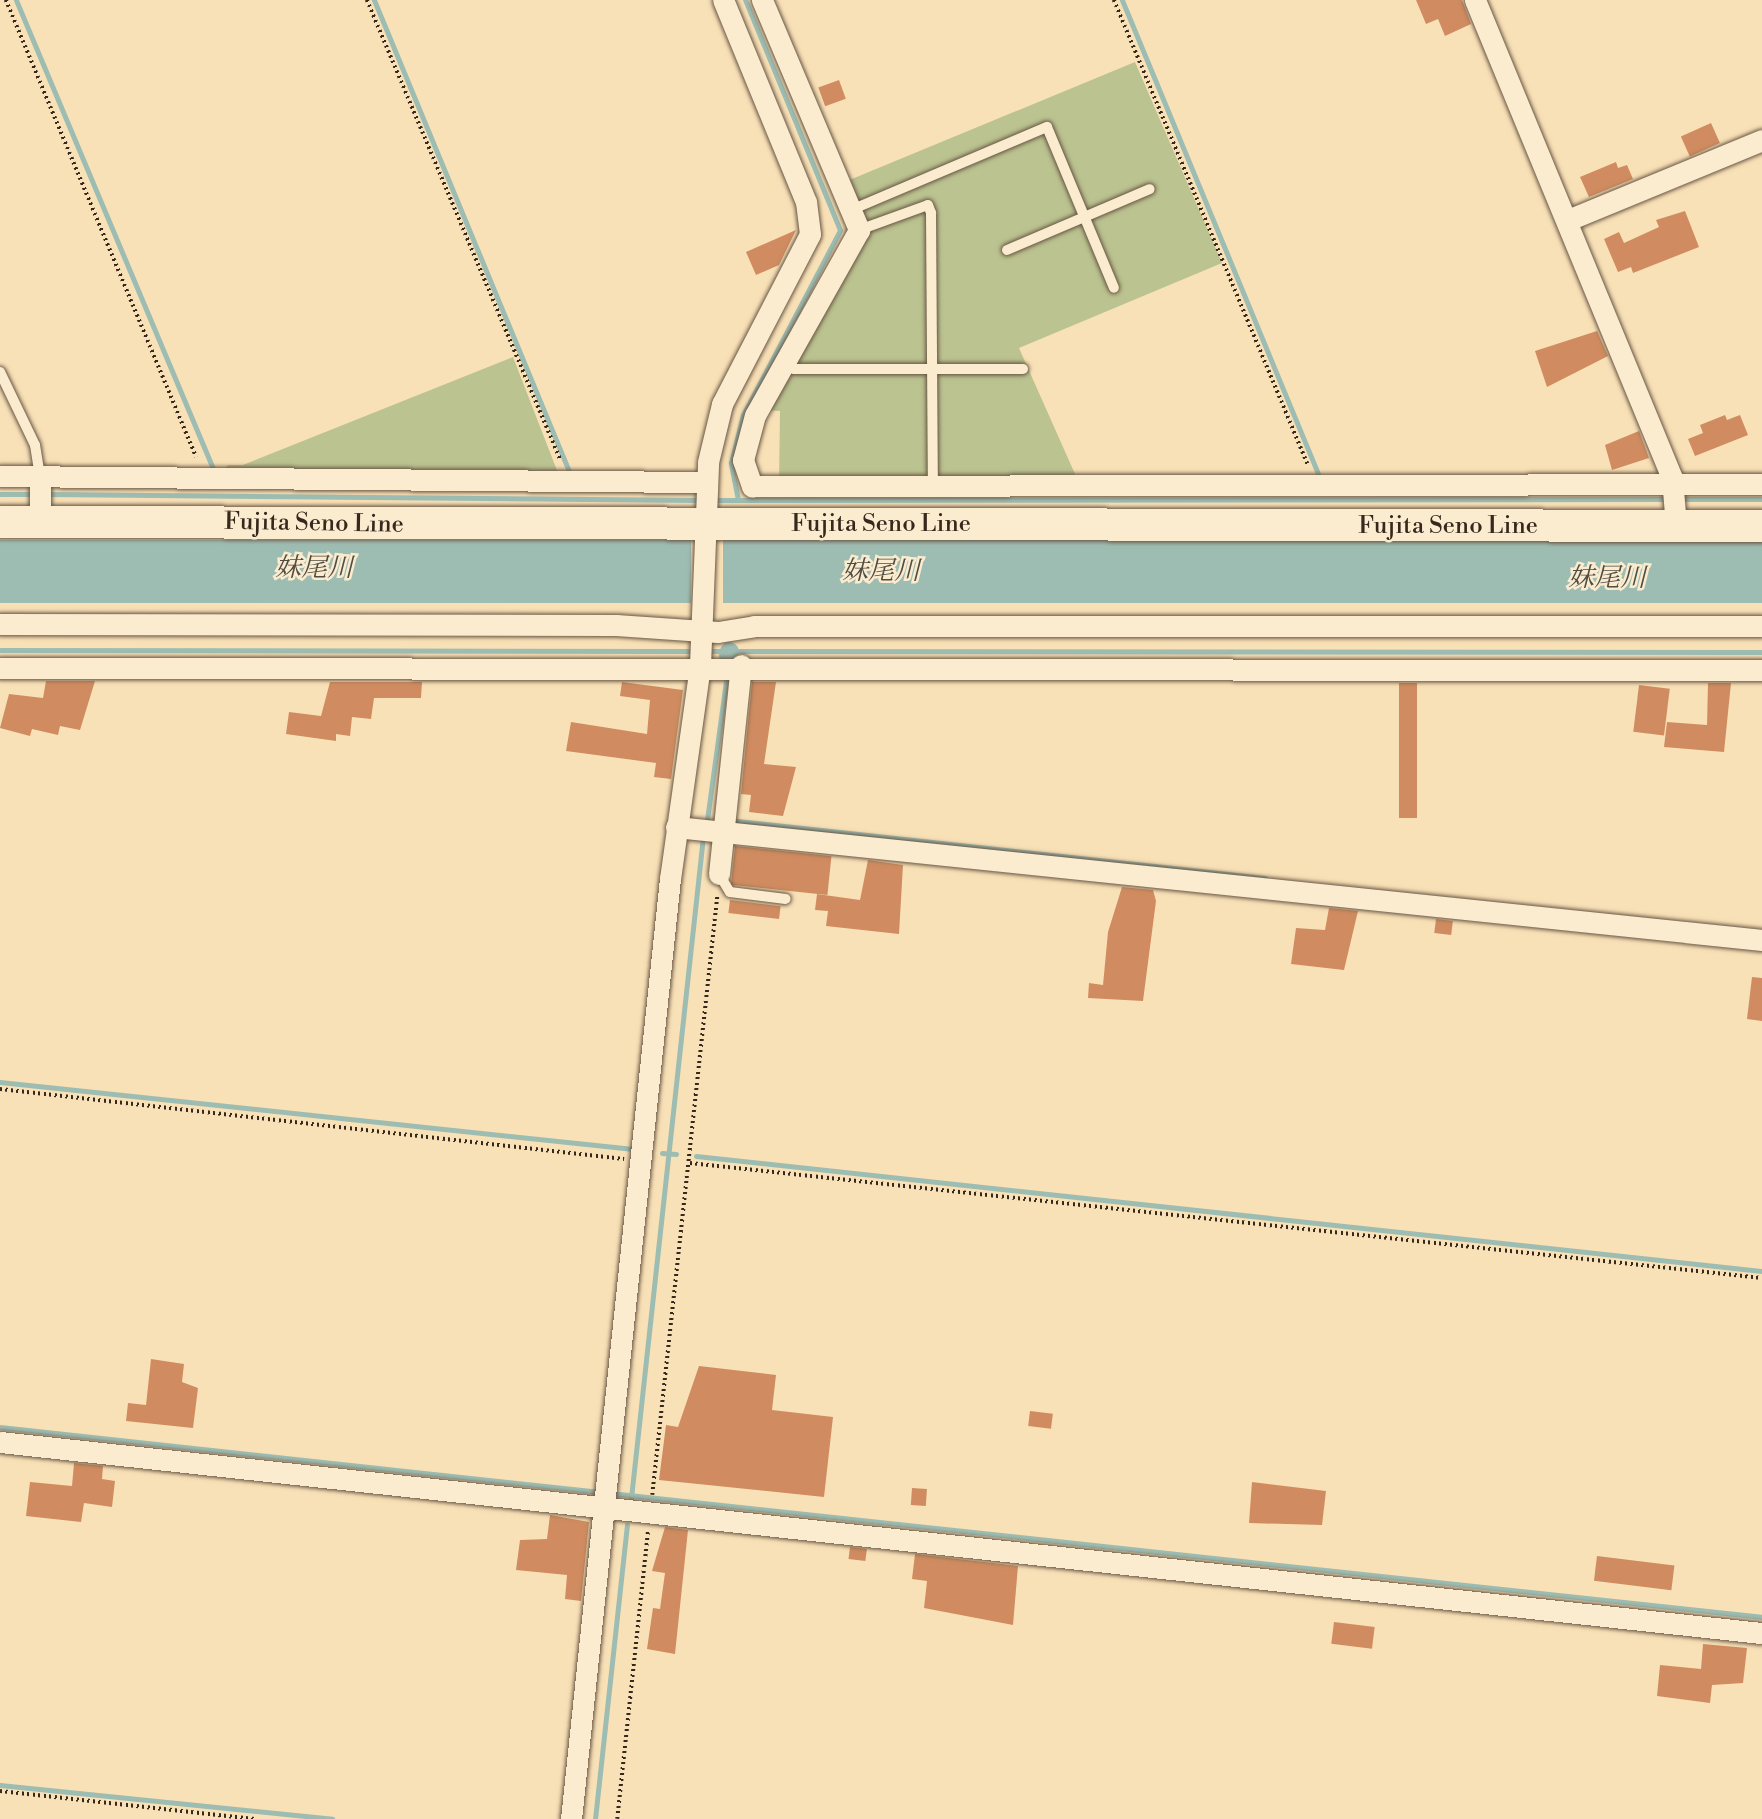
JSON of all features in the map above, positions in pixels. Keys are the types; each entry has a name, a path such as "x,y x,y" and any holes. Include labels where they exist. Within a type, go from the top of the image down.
{"main road":[{"name":"Fujita Seno Line","path":"0,522 40,497 705,508 1675,502 1762,526"}],"street":[{"path":"1475,0 1568,220 1675,502"},
{"path":"719,874 708,826 701,644 705,508 717,418 758,379 782,363 859,230 745,4"},
{"path":"745,4 811,218 802,259 758,379 744,442 744,477 752,486 933,489 1318,484 1675,502 1762,484"},
{"path":"1568,220 1762,140"},
{"path":"0,476 40,497 210,480 568,480 705,508"},
{"path":"0,624 616,625 701,644 741,665 1762,670"},
{"path":"0,668 701,644 1762,626"},
{"path":"570,1819 640,1160 741,665"},
{"path":"708,826 1762,940"},
{"path":"0,1442 603,1498 650,1513 1762,1633"}],"lane":[{"path":"851,210 1047,127 1114,288"},
{"path":"1007,250 1150,188"},
{"path":"859,230 928,205 934,369 933,489"},
{"path":"782,363 794,369 1023,369"},
{"path":"0,372 36,445 40,497"},
{"path":"719,874 730,892 786,899"}],"path":[{"path":"6,0 210,480"},
{"path":"367,0 568,480"},
{"path":"1114,0 1318,484"},
{"path":"652,1492 690,1163 719,874"},
{"path":"0,1089 640,1160"},
{"path":"690,1163 1762,1278"},
{"path":"617,1819 650,1513"},
{"path":"0,1791 254,1819"}],"green space":[{"path":"1135,62 1222,263 1019,348 1075,474 1071,485 779,485 780,411 763,410 864,236 847,181"},
{"path":"513,357 558,473 220,474 228,465 243,465"}],"water":[{"name":"妹尾川","path":"0,540 1762,540 1762,603 0,603"}],"pier":[{"path":"691,539 723,539 723,607 691,607"}],"building":[{"path":"1416,0 1462,0 1471,24 1445,36 1438,19 1426,24"},
{"path":"839,80 846,99 825,106 818,88"},
{"path":"1711,123 1720,143 1690,157 1681,136"},
{"path":"1616,162 1618,168 1627,165 1633,179 1589,197 1580,177"},
{"path":"1685,211 1699,247 1633,273 1631,267 1618,272 1604,239 1619,232 1624,243 1659,227 1656,220"},
{"path":"796,230 779,265 756,275 746,252"},
{"path":"1597,331 1608,356 1547,387 1535,351"},
{"path":"1725,415 1727,420 1740,415 1748,435 1695,456 1688,439 1703,433 1700,425"},
{"path":"1639,431 1649,458 1612,470 1605,445"},
{"path":"46,681 95,681 80,730 60,726 58,735 32,729 30,736 0,728 9,694 43,698"},
{"path":"330,682 422,682 421,698 374,698 371,719 352,717 350,736 336,734 336,741 286,734 289,712 321,716"},
{"path":"622,682 683,690 671,779 654,777 656,763 566,751 571,722 647,734 650,700 620,696"},
{"path":"752,682 776,682 764,764 796,767 783,816 749,812 751,795 741,794"},
{"path":"1399,683 1417,683 1417,818 1399,818"},
{"path":"1708,683 1731,683 1724,752 1664,747 1667,722 1707,725"},
{"path":"1639,685 1670,689 1664,735 1633,732"},
{"path":"735,846 831,856 827,895 731,885"},
{"path":"868,860 903,865 899,934 826,926 828,911 815,910 817,894 860,900"},
{"path":"1122,887 1153,890 1156,901 1143,1001 1088,998 1089,983 1103,985 1108,932"},
{"path":"730,900 781,906 779,919 728,913"},
{"path":"1329,908 1358,911 1344,970 1291,964 1296,928 1325,930"},
{"path":"1436,919 1453,921 1451,935 1434,933"},
{"path":"1752,977 1762,978 1762,1021 1747,1019"},
{"path":"151,1359 184,1364 182,1382 198,1388 193,1428 126,1421 128,1403 146,1405"},
{"path":"699,1366 776,1375 772,1410 833,1417 824,1497 659,1480 666,1425 678,1427"},
{"path":"1030,1411 1053,1414 1051,1429 1028,1426"},
{"path":"74,1463 103,1466 102,1479 115,1481 112,1507 84,1503 81,1522 26,1516 30,1482 72,1486"},
{"path":"1252,1482 1326,1491 1322,1525 1249,1523"},
{"path":"912,1488 927,1489 926,1506 911,1505"},
{"path":"550,1515 589,1522 581,1601 565,1599 567,1575 516,1570 520,1540 547,1539"},
{"path":"665,1527 688,1530 675,1654 647,1649 653,1608 660,1609 665,1573 652,1571"},
{"path":"850,1547 867,1549 865,1561 849,1559"},
{"path":"915,1554 1018,1566 1013,1625 924,1608 927,1581 912,1579"},
{"path":"1597,1556 1674,1566 1671,1590 1594,1581"},
{"path":"1334,1622 1375,1627 1372,1649 1331,1644"},
{"path":"1703,1644 1747,1648 1743,1683 1712,1685 1710,1703 1657,1696 1660,1665 1701,1669"}],"waterway":[{"path":"16,0 214,471"},
{"path":"374,0 571,476"},
{"path":"738,500 731,463 743,415 840,230 745,0"},
{"path":"1122,0 1321,481"},
{"path":"0,494 34,494"},
{"path":"43,494 702,500"},
{"path":"712,500 1668,499"},
{"path":"1678,499 1762,499"},
{"path":"0,650 695,651"},
{"path":"705,651 1762,652"},
{"path":"728,655 729,651"},
{"path":"706,827 727,674"},
{"path":"728,820 1265,878"},
{"path":"631,1498 703,836"},
{"path":"0,1082 633,1149"},
{"path":"662,1153 676,1154"},
{"path":"696,1156 1762,1271"},
{"path":"0,1427 600,1492"},
{"path":"610,1493 1762,1617"},
{"path":"595,1819 627,1525"},
{"path":"0,1785 332,1819"}]}
